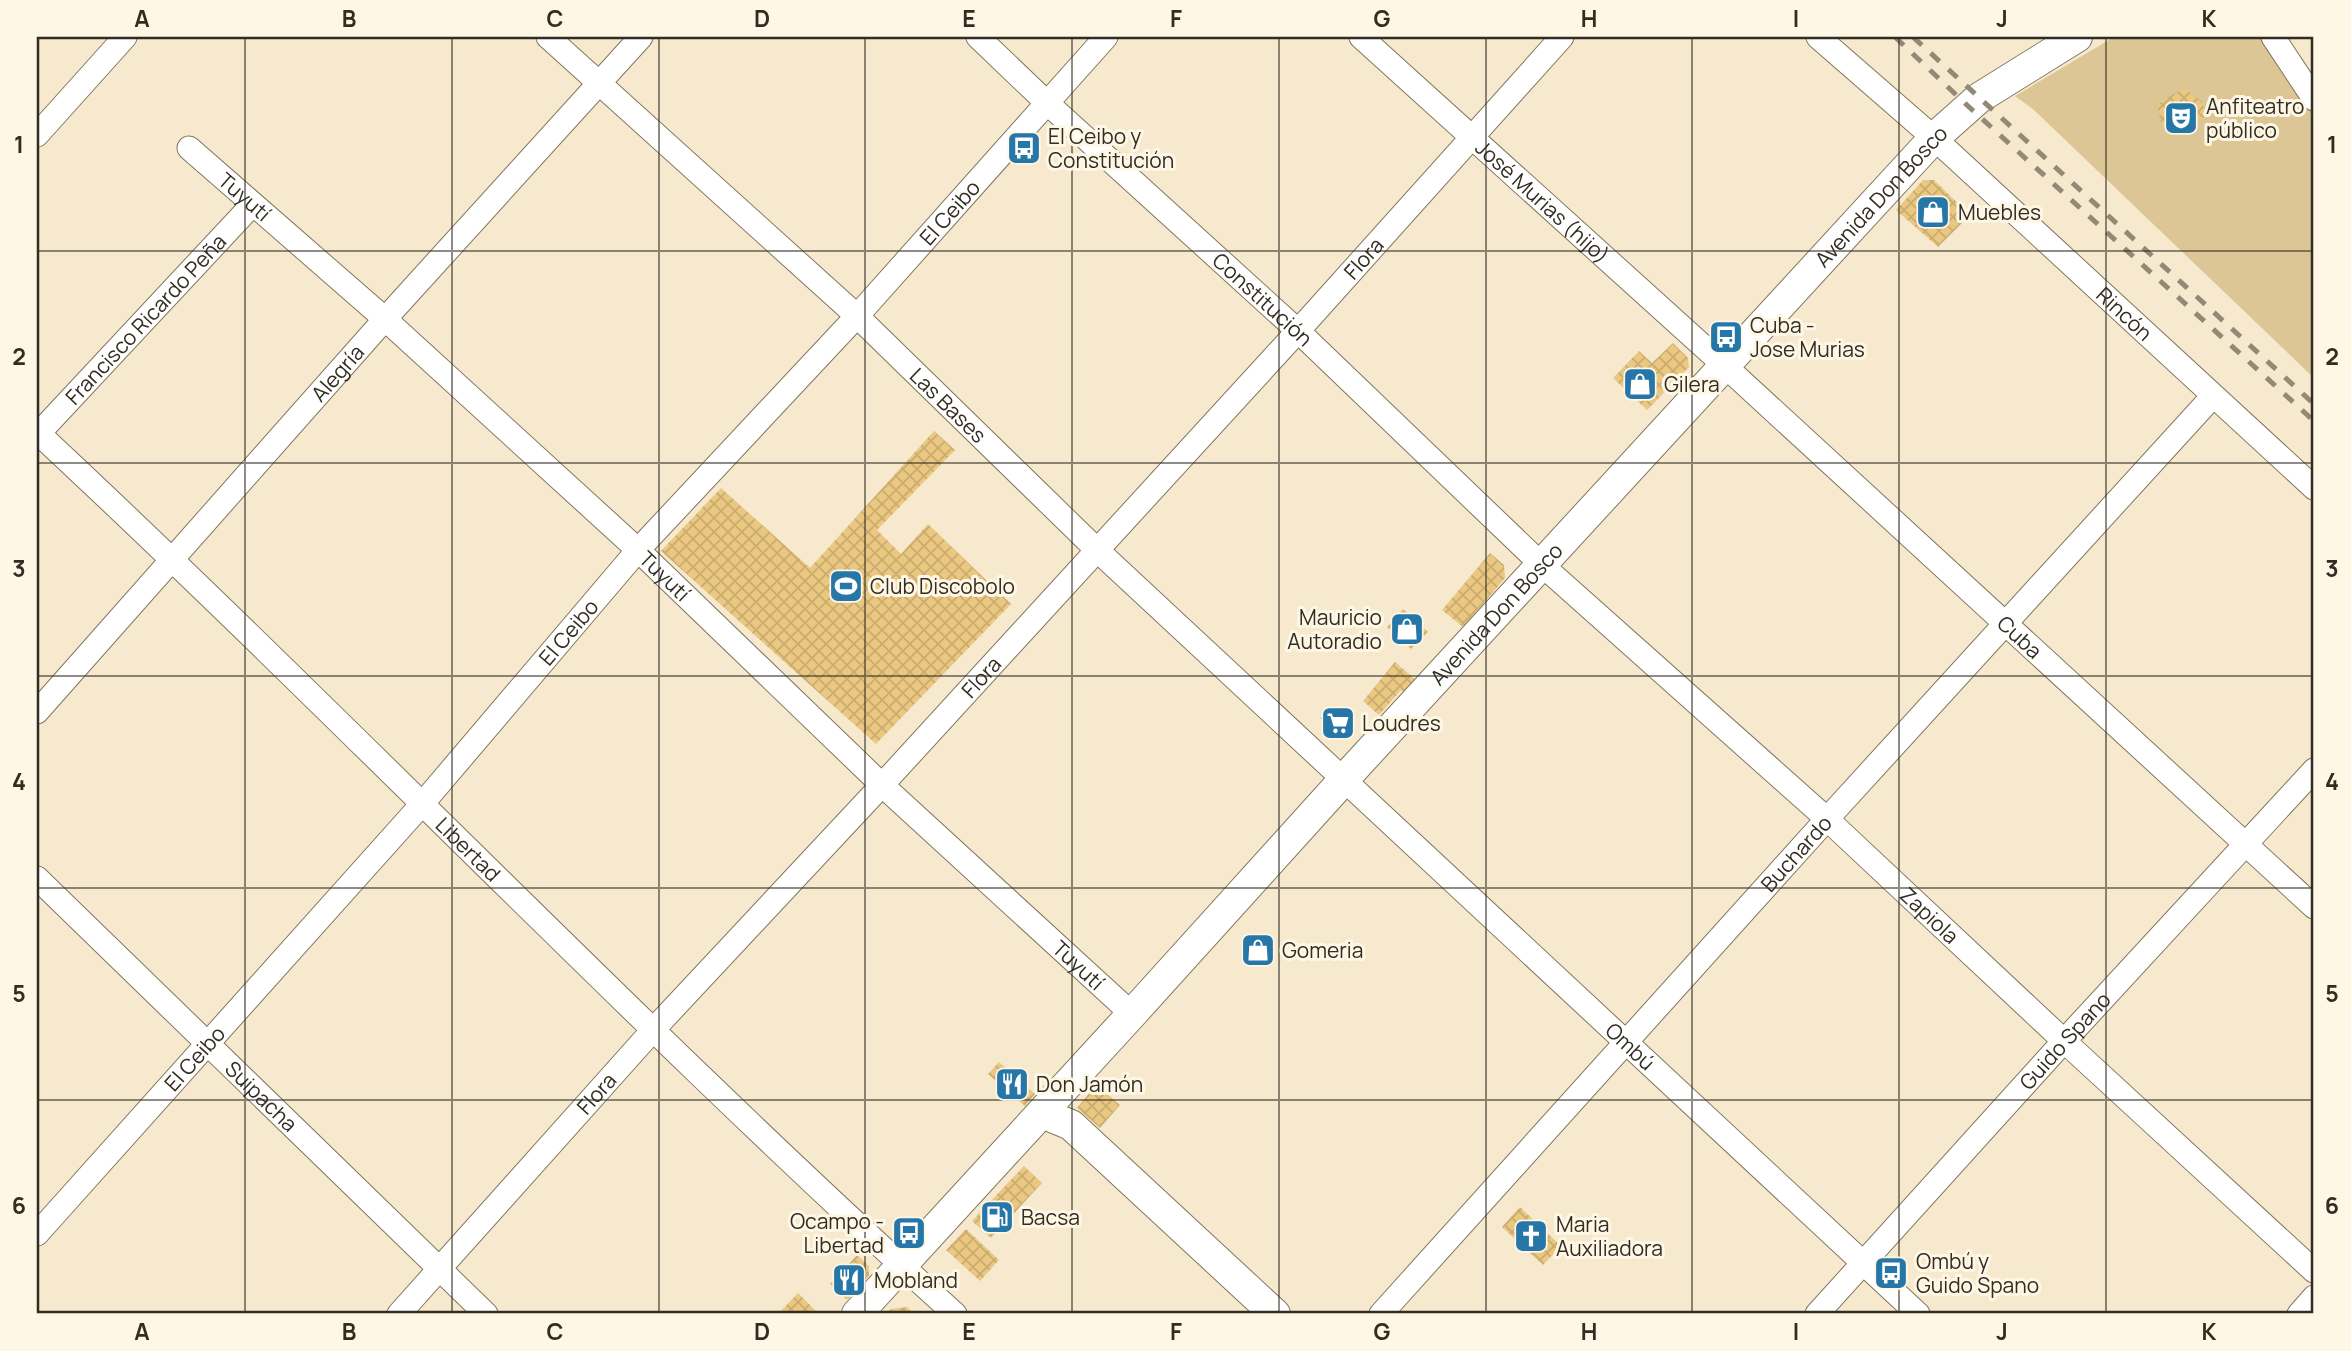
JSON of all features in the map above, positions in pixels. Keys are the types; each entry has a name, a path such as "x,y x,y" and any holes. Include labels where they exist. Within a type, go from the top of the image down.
{"main road":[{"name":"Avenida Don Bosco","path":"857,1314 1344,778 1934,138 1979,98 2046,46 2077,37"},
{"path":"1042,1113 1059,1139 1247,1314"},
{"path":"1042,1113 1071,1125 1275,1314"}],"street":[{"path":"37,135 125,37"},
{"name":"Las Bases","path":"548,37 857,316 1096,549 1344,778"},
{"name":"Alegría","path":"37,712 385,319 641,37"},
{"name":"Constitución","path":"978,37 1298,331 1542,565"},
{"name":"El Ceibo","path":"37,1234 206,1042 423,803 638,550 857,316 1106,37"},
{"name":"José Murias (hijo)","path":"1361,37 1725,366"},
{"name":"Flora","path":"399,1314 653,1030 882,785 1298,331 1562,37"},
{"name":"Rincón","path":"1818,37 1934,138 2314,488"},
{"path":"2273,37 2314,99"},
{"name":"Tuyutí","path":"189,148 385,319 638,550 882,785 1132,1014"},
{"name":"Francisco Ricardo Peña","path":"38,432 252,205"},
{"name":"Cuba","path":"1725,366 2314,906"},
{"name":"Buchardo","path":"1381,1314 2213,396"},
{"name":"Libertad","path":"38,432 423,803 653,1030 955,1314"},
{"name":"Zapiola","path":"1542,565 1828,819 2314,1271"},
{"name":"Guido Spano","path":"1817,1314 2314,770"},
{"name":"Ombú","path":"1344,778 1918,1314"},
{"name":"Suipacha","path":"37,878 485,1314"},
{"path":"2299,1314 2314,1297"}],"shaded area":[{"path":"2114,37 2263,37 2314,113 2314,378 2034,110 2015,96"}],"building":[{"name":"Anfiteatro público","path":"2183,88 2201,101 2204,108 2211,113 2169,138 2157,105"},
{"name":"Muebles","path":"1923,180 1934,180 1970,215 1938,247 1896,210"},
{"path":"1673,343 1688,358 1689,367 1647,410 1613,378 1639,351 1652,363"},
{"name":"Club Discobolo","path":"934,431 955,450 877,530 901,554 928,524 1011,604 876,744 661,551 721,488 810,568"},
{"path":"1490,553 1504,565 1505,578 1463,627 1442,610"},
{"name":"Mauricio Autoradio","path":"1403,609 1428,632 1411,649 1387,627"},
{"path":"1395,662 1416,680 1404,693 1401,690 1379,715 1363,701"},
{"name":"Loudres","path":"1331,707 1355,728 1352,731 1337,732 1320,718"},
{"name":"Don Jamón","path":"999,1062 1035,1094 1025,1106 988,1074"},
{"path":"1096,1085 1120,1105 1100,1128 1077,1108"},
{"path":"1024,1166 1042,1183 991,1238 972,1221"},
{"name":"Maria Auxiliadora","path":"1520,1207 1561,1246 1543,1265 1502,1227"},
{"path":"966,1229 999,1260 980,1281 946,1250"},
{"name":"Mobland","path":"857,1255 869,1266 869,1276 847,1300 830,1284"},
{"path":"798,1293 819,1314 779,1313"},
{"path":"907,1307 914,1314 886,1314 891,1309"}],"railway":[{"path":"1895,37 2314,421"},
{"path":"1913,37 2314,404"}],"place":[{"name":"Anfiteatro público","path":"2181,118"},
{"name":"El Ceibo y Constitución","path":"1024,148"},
{"name":"Muebles","path":"1933,212"},
{"name":"Cuba - Jose Murias","path":"1726,337"},
{"name":"Gilera","path":"1640,384"},
{"name":"Club Discobolo","path":"846,586"},
{"name":"Mauricio Autoradio","path":"1407,629"},
{"name":"Loudres","path":"1338,723"},
{"name":"Gomeria","path":"1258,950"},
{"name":"Don Jamón","path":"1012,1084"},
{"name":"Bacsa","path":"997,1217"},
{"name":"Ocampo - Libertad","path":"909,1233"},
{"name":"Maria Auxiliadora","path":"1531,1236"},
{"name":"Ombú y Guido Spano","path":"1891,1273"},
{"name":"Mobland","path":"849,1280"}]}
